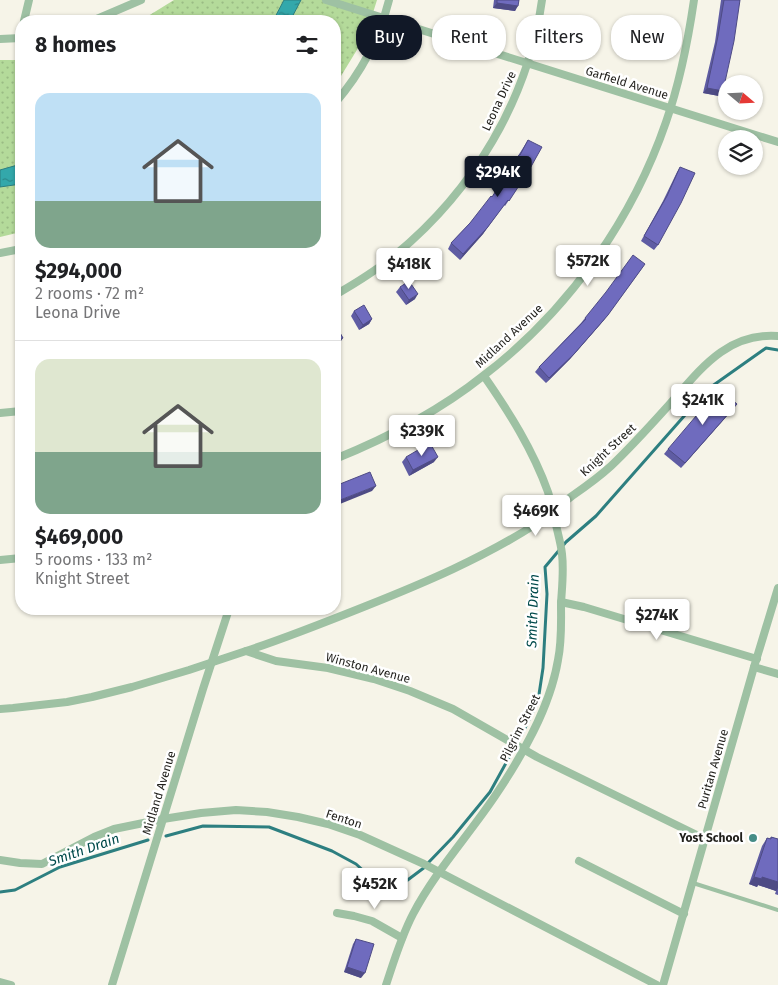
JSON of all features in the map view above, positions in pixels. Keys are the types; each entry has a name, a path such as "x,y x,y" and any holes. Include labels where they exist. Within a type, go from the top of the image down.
{"street":[{"path":"25,15 29,0"},
{"path":"106,15 141,0"},
{"name":"Garfield Avenue","path":"326,0 375,15"},
{"path":"386,15 389,0"},
{"name":"Leona Drive","path":"341,291 394,256 432,222 480,163 499,131 523,78 539,21 542,0"},
{"name":"Midland Avenue","path":"341,456 384,437 436,409 484,376 520,346 576,285 602,250 624,215 656,150 671,108 694,0"},
{"name":"Garfield Avenue","path":"422,31 778,142"},
{"path":"0,39 15,37"},
{"path":"341,95 366,60"},
{"path":"0,254 15,250"},
{"name":"Knight Street","path":"246,651 289,637 435,578 485,553 534,525 611,466 716,354 742,340 761,336 778,336"},
{"name":"Pilgrim Street","path":"386,985 402,938 414,912 432,881 495,796 542,714 554,680 560,644 562,556 548,493 524,437 484,376"},
{"path":"0,413 15,412"},
{"path":"0,560 15,559"},
{"name":"Puritan Avenue","path":"663,985 778,588"},
{"path":"561,602 601,612 757,659"},
{"name":"Midland Avenue","path":"112,985 227,615"},
{"path":"0,709 67,702 92,697 132,687 246,651"},
{"name":"Winston Avenue","path":"246,651 276,661 328,668 410,690 453,709 523,750 705,839"},
{"path":"754,668 778,674"},
{"name":"Fenton","path":"0,860 42,864 94,837 114,829 201,813 236,810 298,817 328,824 360,835 440,872 657,985"},
{"path":"579,861 684,914"},
{"path":"337,913 364,918 402,938"},
{"path":"0,982 11,985"}],"lane":[{"path":"693,883 778,910"}],"green space":[{"path":"174,0 377,0 372,15 356,15 356,51 341,76 341,15 150,15"},
{"path":"0,60 15,60 15,233 0,237"}],"water":[{"path":"284,0 301,0 293,15 276,15"},
{"path":"15,166 15,185 0,187 0,170"}],"building":[{"path":"497,0 519,0 518,6 497,3"},
{"path":"724,0 740,0 727,75 718,75 718,90 707,88"},
{"path":"528,140 542,147 528,172 509,201 463,254 451,243 492,197"},
{"path":"680,167 695,173 658,245 644,236 667,196"},
{"path":"633,255 645,264 608,315 574,354 549,378 539,367 586,319"},
{"path":"409,281 418,294 409,300 400,287"},
{"path":"364,305 372,319 363,325 354,311"},
{"path":"719,389 737,404 685,463 668,449"},
{"path":"430,443 438,457 413,470 406,457"},
{"path":"370,472 376,486 341,500 341,484"},
{"path":"771,837 778,839 778,882 762,877 762,879 754,877 767,838 771,839"},
{"path":"356,939 374,944 365,973 347,967"}],"waterway":[{"name":"Smith Drain","path":"521,736 538,701 543,668 547,594 545,567 566,542 596,516 708,389 766,348 778,350"},
{"name":"Smith Drain","path":"428,863 453,837 490,792 511,754"},
{"name":"Smith Drain","path":"166,836 203,826 269,827 332,851 356,864 389,894 425,867"},
{"name":"Smith Drain","path":"0,892 15,890 60,867 148,840"}],"place":[{"name":"Yost School","path":"753,838"}]}
